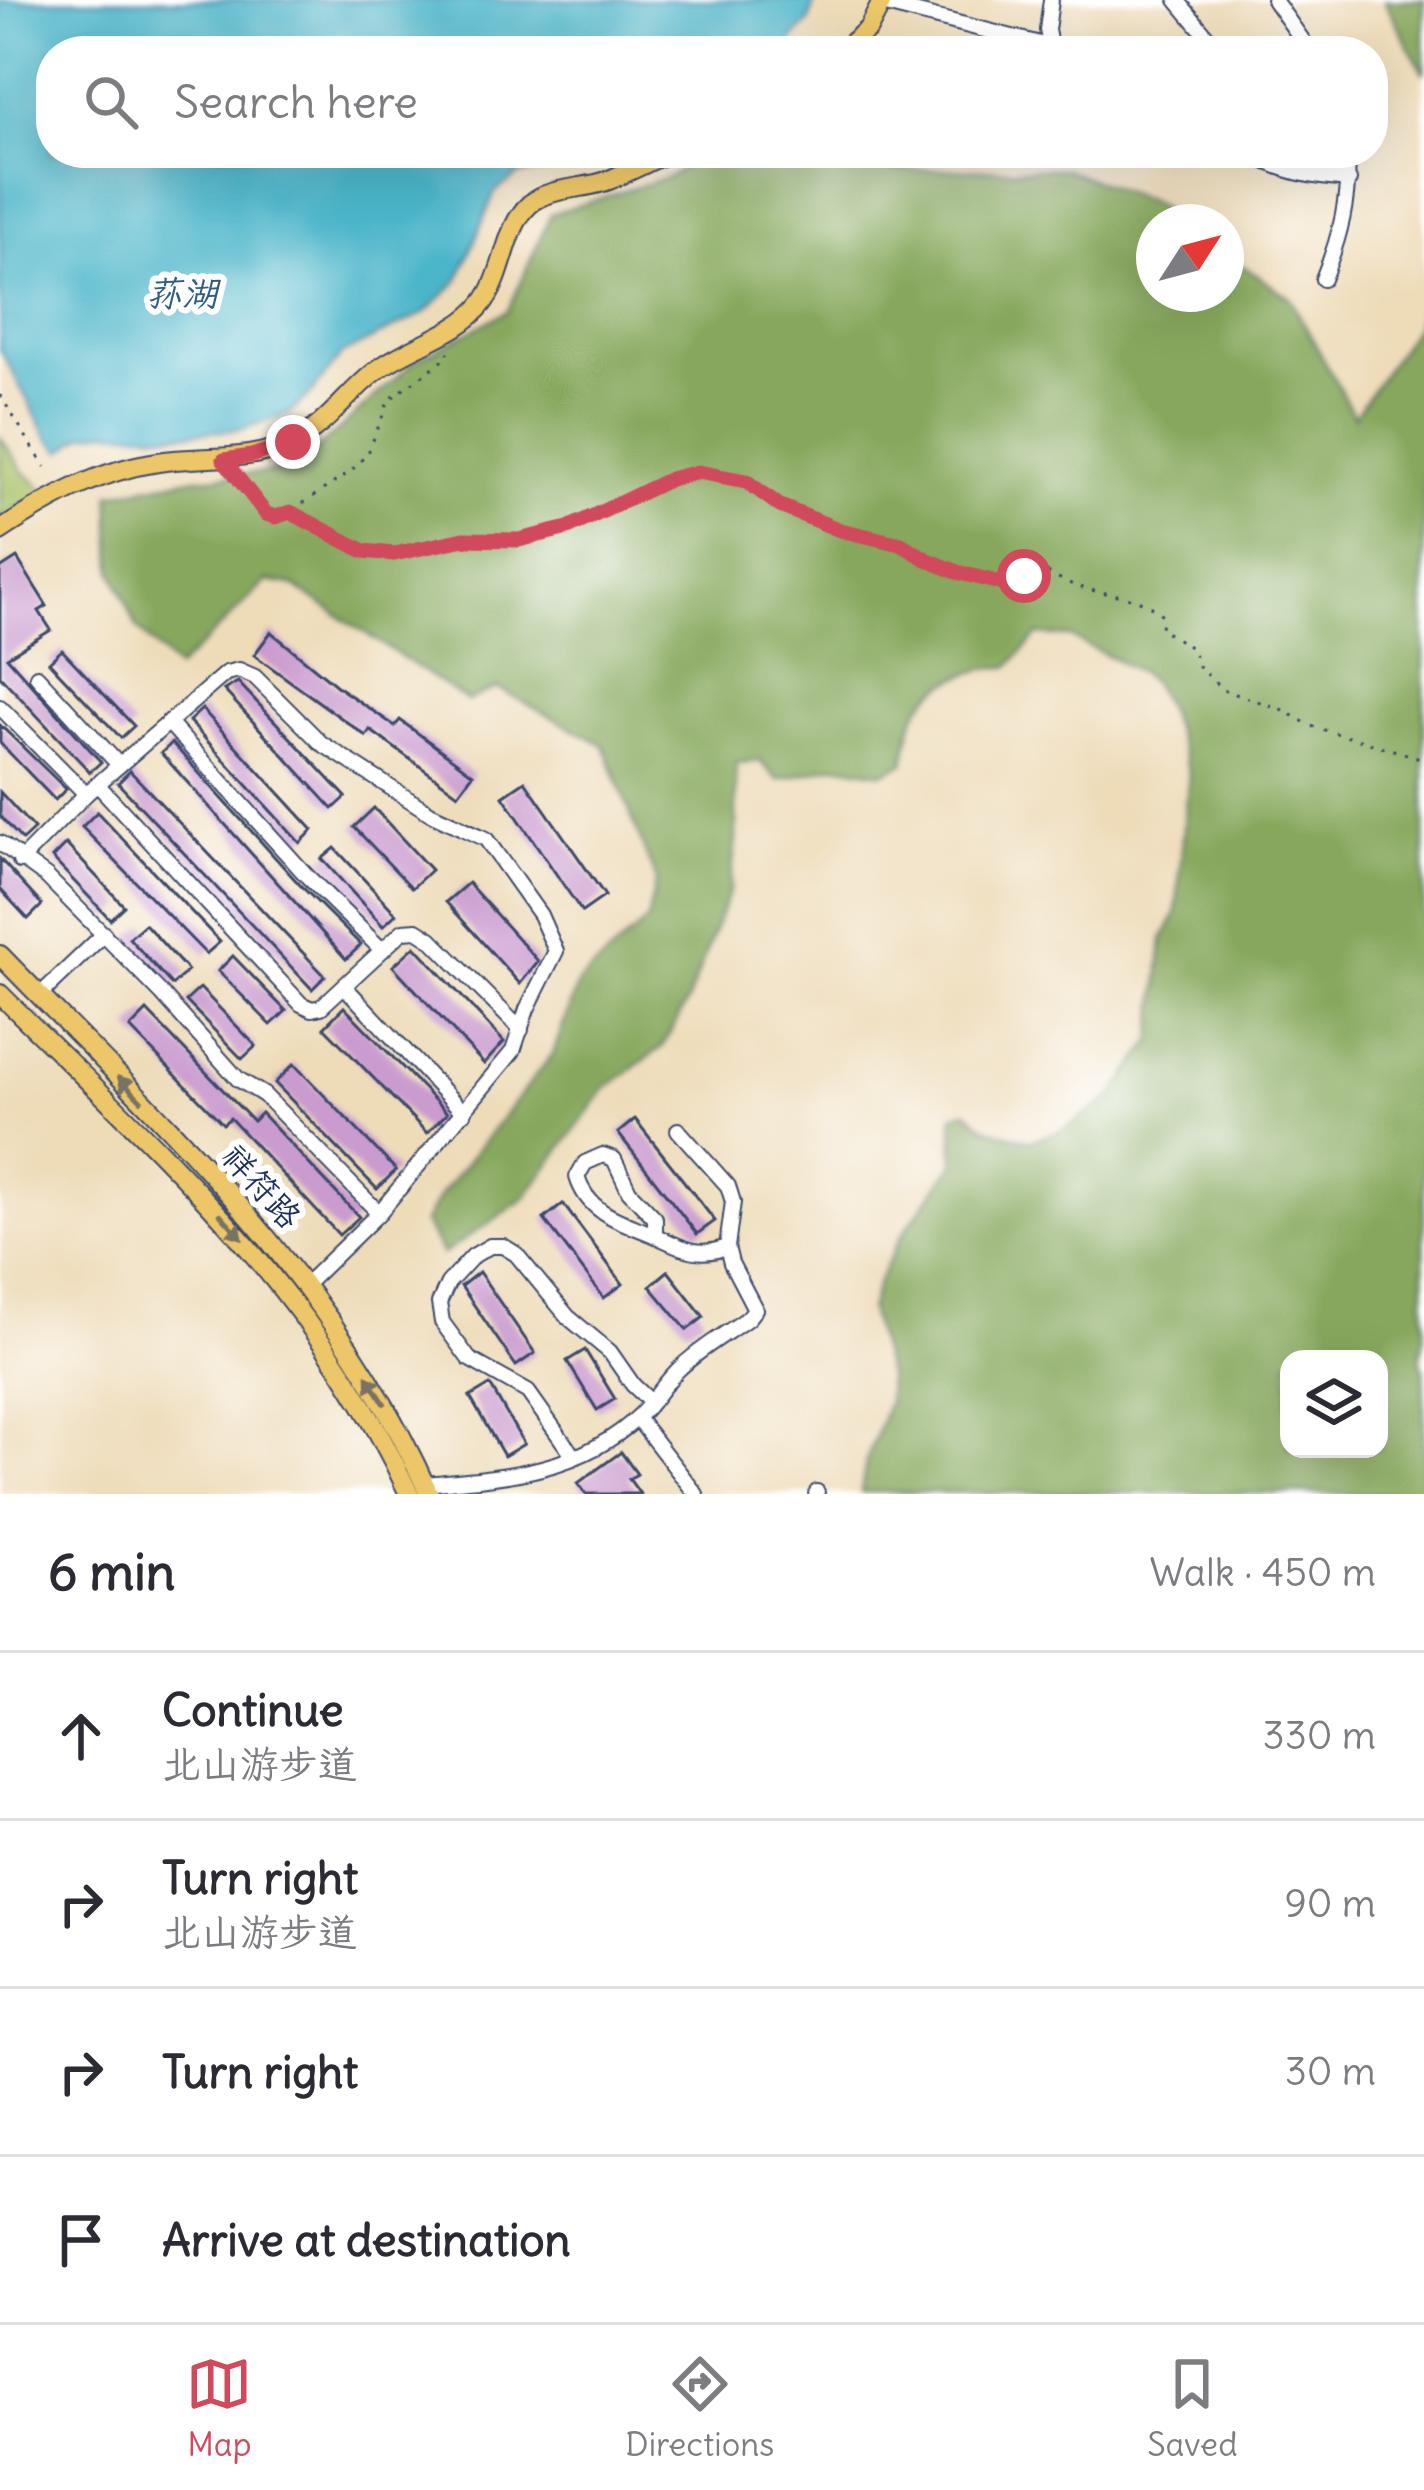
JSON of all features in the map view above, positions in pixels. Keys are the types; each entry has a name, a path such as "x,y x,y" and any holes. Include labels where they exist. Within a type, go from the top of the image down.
{"main road":[{"path":"860,36 882,2"},
{"path":"0,531 62,493 123,467 165,460 224,460 293,442 329,419 376,370 464,321 493,289 521,216 532,202 605,182 635,168"},
{"name":"祥符路","path":"0,955 248,1211 306,1284 403,1434 421,1490"},
{"name":"祥符路","path":"0,994 233,1227 327,1347 421,1490"}],"lane":[{"path":"1048,36 1051,0"},
{"path":"1177,0 1207,36"},
{"path":"1274,0 1299,36"},
{"path":"882,2 1003,36"},
{"path":"1289,168 1307,177 1348,180"},
{"path":"1323,279 1339,239 1348,168"},
{"path":"20,861 118,765 226,673 239,670 255,677 321,743 430,814 486,839 540,915 556,951 513,1052 379,1213 306,1284"},
{"path":"38,676 118,765"},
{"path":"0,707 91,789 301,1004 312,1010 321,1007 403,931 417,930 520,1030"},
{"path":"168,722 307,876 382,950"},
{"path":"0,843 47,878 238,1079 264,1095 379,1213"},
{"path":"40,996 104,934"},
{"path":"344,986 464,1112"},
{"path":"421,1490 523,1475 574,1457 638,1418 678,1369 755,1309 727,1247 733,1202 728,1186 678,1130"},
{"path":"655,1235 655,1219 629,1190 614,1160 603,1155 585,1163 577,1177 582,1192 622,1226 655,1235 680,1250 710,1253 727,1247"},
{"path":"574,1457 528,1392 469,1359 442,1322 439,1303 448,1283 473,1256 490,1246 503,1246 516,1254 568,1317 610,1352 651,1402"},
{"path":"638,1418 696,1494"},
{"path":"488,1478 495,1494"}],"path":[{"path":"224,460 266,514 276,517 290,512 350,472 368,453 389,400 449,356 441,334"},
{"path":"0,395 45,467"},
{"path":"290,512 377,555 464,539 519,540 568,528 670,479 698,472 746,481 780,506 840,530 901,544 957,572 1004,584 1042,570 1083,589 1106,590 1150,603 1162,615 1161,629 1193,649 1198,666 1222,690 1279,707 1311,726 1424,759"}],"green space":[{"path":"1384,0 1424,0 1424,74"},
{"path":"683,168 1065,169 1155,204 1136,204 1136,312 1244,312 1244,266 1290,298 1354,416 1416,326 1424,297 1424,1337 1420,1358 1424,1494 861,1492 866,1462 888,1402 887,1374 869,1310 901,1236 954,1164 953,1115 967,1111 985,1127 1030,1141 1063,1130 1112,1097 1153,1039 1163,939 1176,915 1189,773 1154,685 1140,672 1070,637 1038,635 1008,667 972,672 938,689 917,712 904,763 883,773 836,765 778,780 760,761 736,763 736,840 730,889 687,1002 662,1047 605,1089 524,1199 443,1254 424,1223 439,1197 553,1054 578,983 647,921 656,880 604,745 497,688 468,701 293,585 267,581 177,669 137,628 113,571 110,494 187,479 294,470 416,360 508,311 551,214 669,177"},
{"path":"0,437 24,472 46,492 0,519"}],"water":[{"name":"荪湖","path":"0,0 815,0 809,21 796,36 36,36 36,168 563,168 518,175 495,192 458,281 426,312 342,354 289,414 239,430 106,431 84,435 62,451 46,435 0,349"}],"building":[{"path":"17,558 47,606 39,611 51,630 7,657 101,762 90,772 0,676 0,569"},
{"path":"271,632 338,687 395,726 400,720 473,774 458,794 370,730 366,736 254,655"},
{"path":"62,650 134,726 121,738 49,662"},
{"path":"238,682 346,797 333,809 224,690"},
{"path":"202,709 313,830 300,843 189,721"},
{"path":"0,725 66,789 55,800 0,743"},
{"path":"172,743 361,945 346,959 161,753"},
{"path":"130,771 325,976 312,989 118,783"},
{"path":"525,781 605,896 582,912 503,796"},
{"path":"0,792 34,829 22,840 0,816"},
{"path":"374,808 431,870 412,888 354,827"},
{"path":"97,812 220,942 206,954 82,827"},
{"path":"66,844 124,906 110,919 52,858"},
{"path":"335,848 396,914 383,926 322,859"},
{"path":"0,859 42,905 28,919 0,889"},
{"path":"468,883 538,961 520,984 446,902"},
{"path":"145,924 188,971 172,985 129,938"},
{"path":"415,946 504,1042 484,1064 393,966"},
{"path":"233,956 286,1011 271,1025 218,971"},
{"path":"200,988 256,1046 242,1059 186,1001"},
{"path":"344,1007 447,1113 427,1133 324,1027"},
{"path":"147,1011 253,1121 261,1113 359,1217 339,1235 230,1118 223,1124 130,1028"},
{"path":"294,1064 396,1170 377,1189 275,1083"},
{"path":"635,1119 715,1221 697,1234 618,1133"},
{"path":"563,1204 623,1284 604,1298 544,1219"},
{"path":"668,1271 704,1317 687,1330 650,1286"},
{"path":"479,1272 535,1353 516,1366 461,1286"},
{"path":"585,1350 615,1399 597,1410 567,1361"},
{"path":"490,1385 524,1444 504,1456 470,1397"},
{"path":"621,1452 637,1474 629,1479 640,1494 586,1494 578,1483"}],"route":[{"path":"293,442 224,460 266,514 276,517 290,512 377,555 464,539 519,540 568,528 670,479 698,472 746,481 780,506 840,530 901,544 957,572 1004,584 1024,576"}]}
